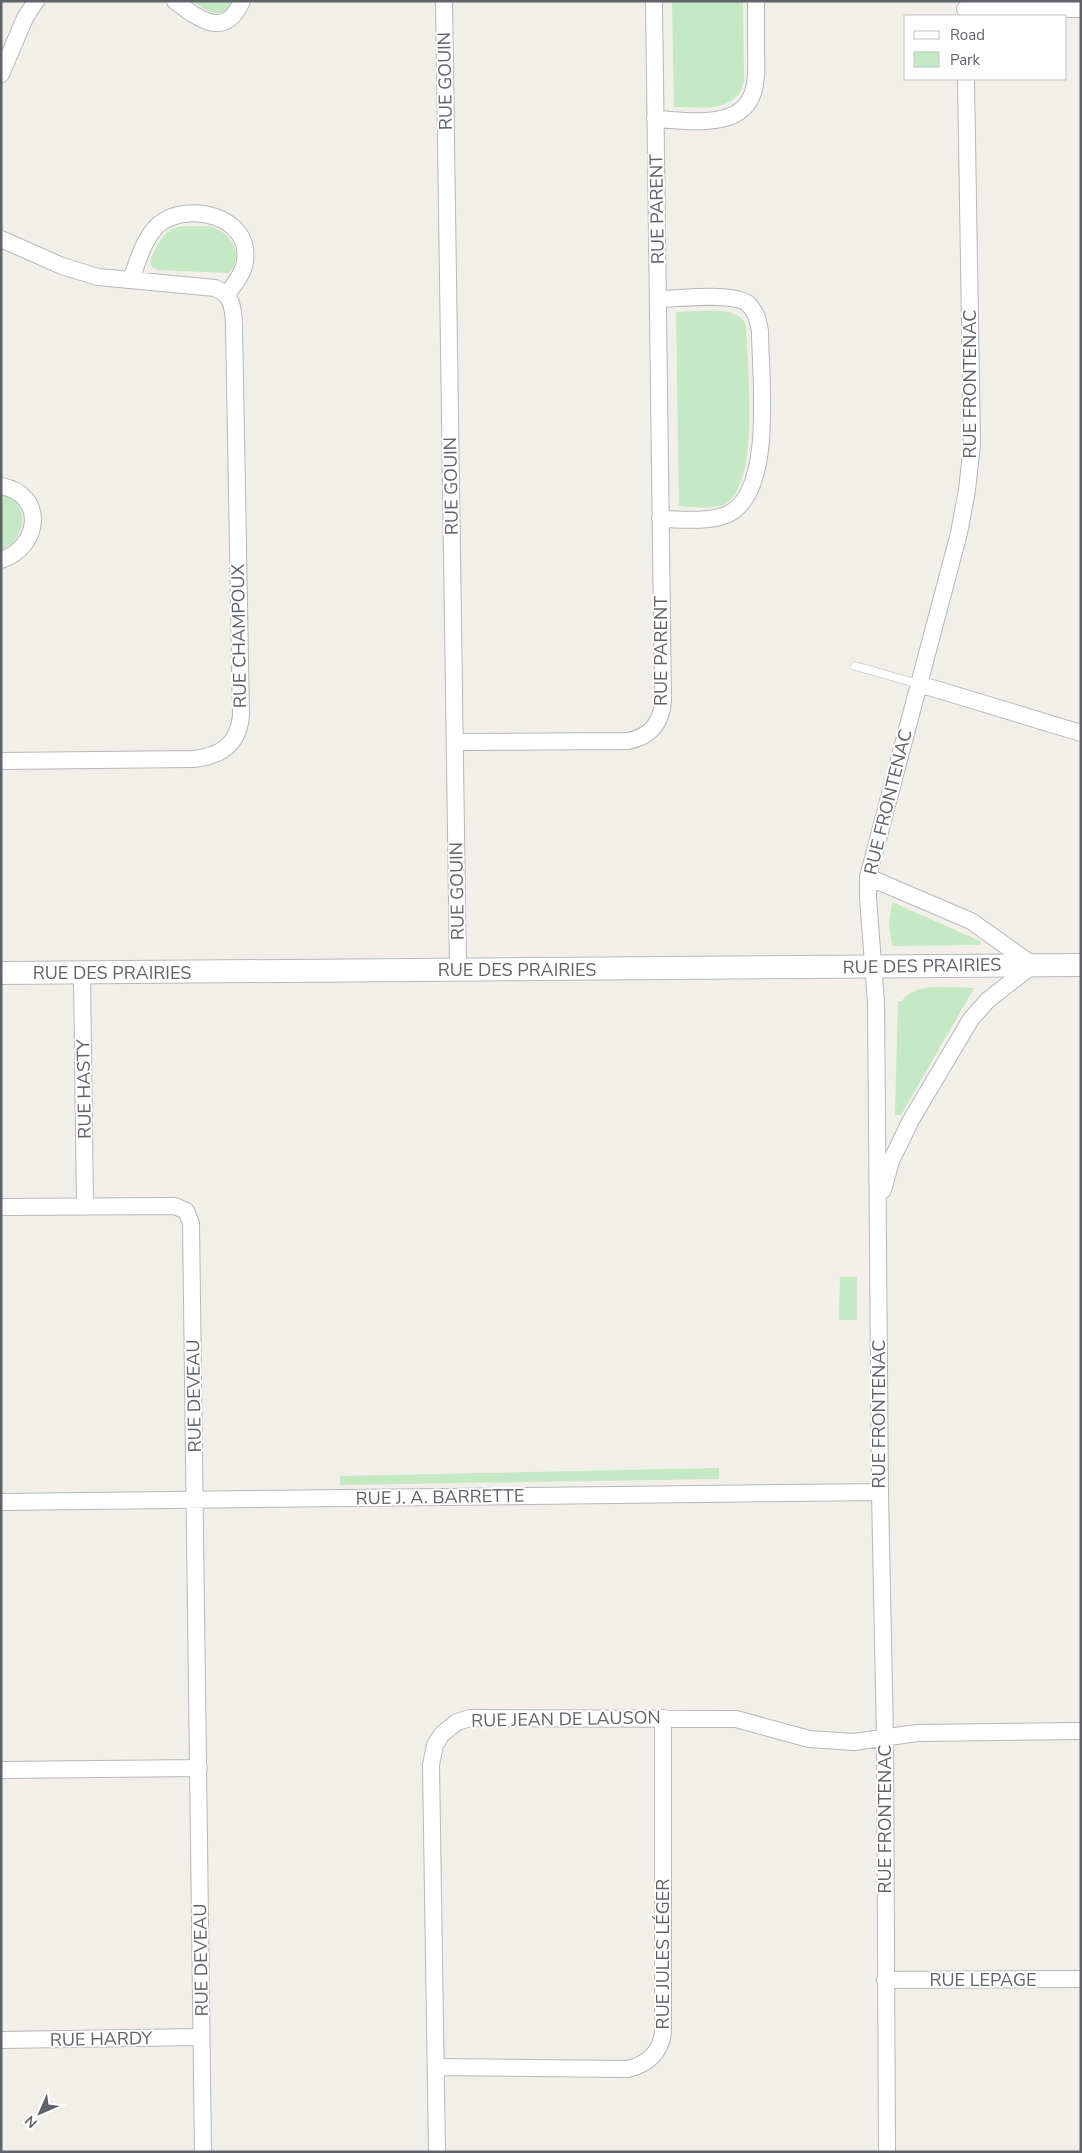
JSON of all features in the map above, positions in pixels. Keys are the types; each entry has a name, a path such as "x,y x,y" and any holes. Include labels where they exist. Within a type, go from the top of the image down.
{"main road":[{"name":"RUE DES PRAIRIES","path":"1,973 1081,964"}],"street":[{"path":"1,74 26,18 36,1"},
{"path":"175,1 210,24 222,23 231,18 242,1"},
{"name":"RUE GOUIN","path":"444,1 458,970"},
{"name":"RUE PARENT","path":"455,742 628,741 647,734 658,724 662,711 654,1"},
{"path":"655,120 717,119 732,116 746,106 757,84 756,1"},
{"path":"965,9 1081,9"},
{"name":"RUE FRONTENAC","path":"887,2152 885,1738 880,1492 876,1002 868,877 959,533 972,452 966,80"},
{"path":"1,239 62,266 98,277 215,288 227,294 242,271 246,250 242,236 236,228 214,216 183,215 162,223 152,233 131,280"},
{"name":"RUE CHAMPOUX","path":"1,761 205,758 227,749 237,734 241,716 234,324 233,305 227,294"},
{"path":"658,299 735,298 747,303 752,309 757,316 760,331 761,448 754,483 745,499 735,510 714,518 660,519"},
{"path":"1,486 14,489 23,496 30,505 33,527 29,538 17,551 1,560"},
{"path":"919,684 1081,734"},
{"name":"RUE DES PRAIRIES","path":"868,877 971,921 1033,965 988,1000 972,1019 900,1142 886,1177 878,1209"},
{"name":"RUE HASTY","path":"82,973 85,1206"},
{"name":"RUE DEVEAU","path":"1,1207 174,1206 186,1211 191,1223 203,2152"},
{"name":"RUE J. A. BARRETTE","path":"1,1502 880,1492"},
{"name":"RUE JEAN DE LAUSON","path":"437,2152 431,1765 433,1752 438,1740 452,1725 470,1718 736,1719 810,1739 854,1742 917,1733 1081,1730"},
{"name":"RUE JULES LÉGER","path":"436,2066 628,2069 644,2064 660,2048 664,2032 663,1718"},
{"path":"1,1770 199,1768"},
{"name":"RUE LEPAGE","path":"885,1980 1081,1979"},
{"name":"RUE HARDY","path":"1,2040 201,2037"}],"lane":[{"path":"855,666 919,684"}],"green space":[{"path":"193,1 232,1 224,11 214,13"},
{"path":"672,1 743,1 744,82 740,92 725,104 705,108 674,107"},
{"path":"183,226 206,226 221,232 232,243 236,258 234,266 229,273 158,270 151,266 151,259 156,248 171,230"},
{"path":"676,312 725,312 741,318 746,325 749,393 748,449 744,473 736,492 725,504 720,506 702,508 679,506"},
{"path":"1,495 11,498 18,504 22,512 22,521 16,538 1,550"},
{"path":"892,902 981,943 979,945 892,946 889,924"},
{"path":"925,988 974,988 901,1115 895,1115 898,1001 902,1001 908,995"},
{"path":"840,1277 857,1277 857,1320 839,1320"},
{"path":"719,1468 719,1479 340,1485 340,1476"}]}
